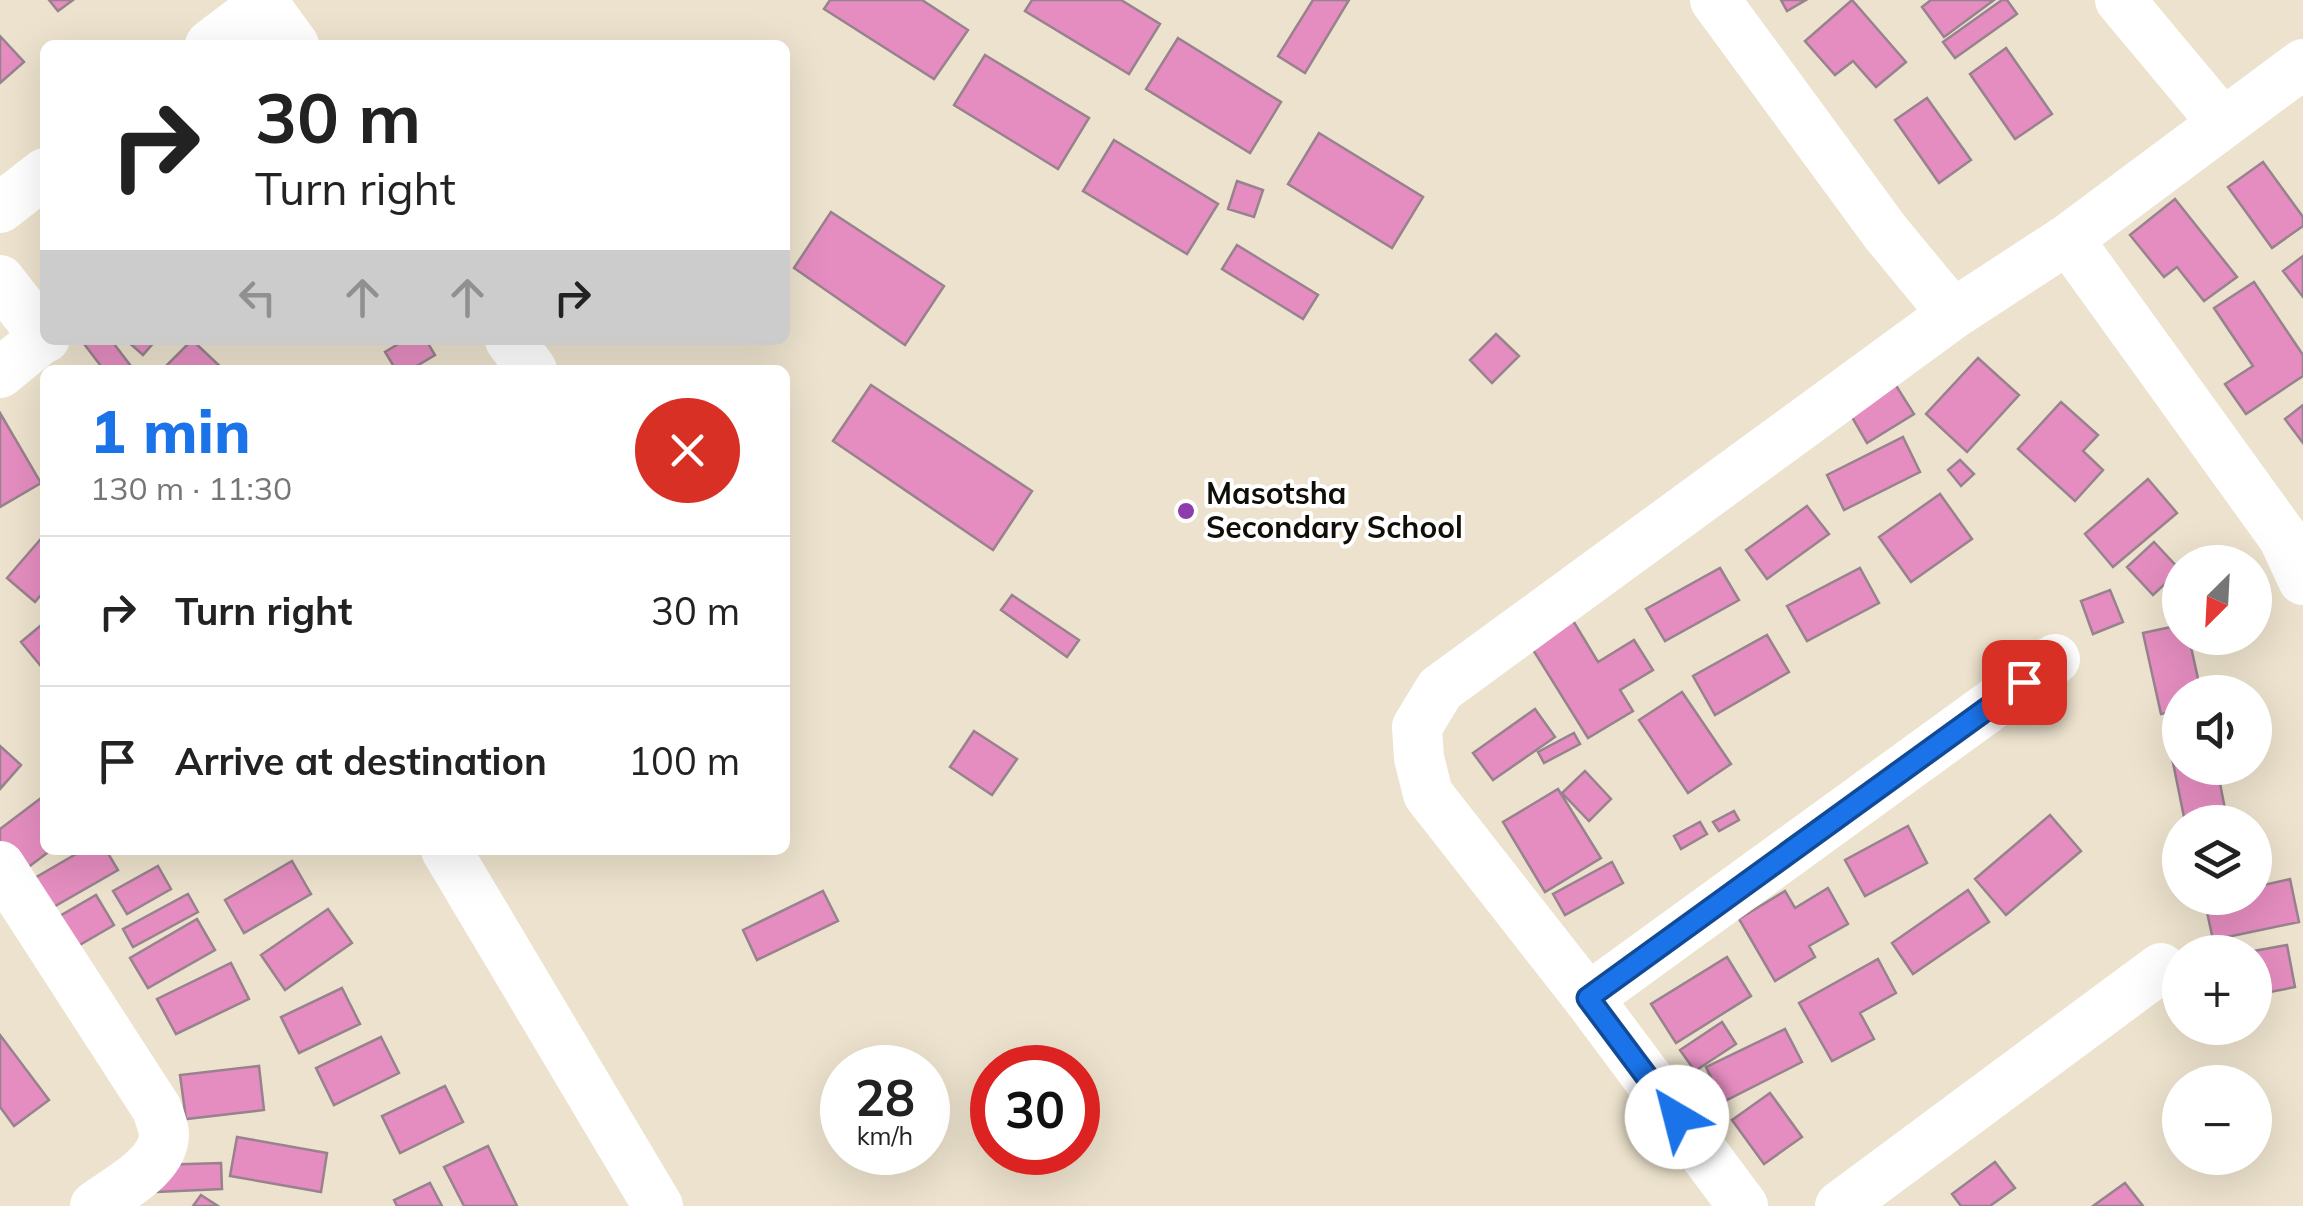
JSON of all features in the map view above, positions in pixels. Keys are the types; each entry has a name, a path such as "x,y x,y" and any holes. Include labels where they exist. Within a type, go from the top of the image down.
{"street":[{"path":"1715,0 1886,233 1954,314"},
{"path":"2120,0 2222,122"},
{"path":"216,40 262,2 290,40"},
{"path":"1743,1206 1588,998 1428,794 1417,728 1440,689 1954,314 2068,239 2303,64"},
{"path":"0,208 40,177"},
{"path":"2068,239 2283,536 2303,580"},
{"path":"0,280 40,332"},
{"path":"0,373 40,342"},
{"path":"51,345 67,365"},
{"path":"1588,998 2055,659"},
{"path":"449,855 658,1206"},
{"path":"0,866 157,1110 164,1133 160,1152 148,1166 95,1206"},
{"path":"1840,1206 2161,968"}],"building":[{"path":"49,0 73,0 58,11"},
{"path":"830,0 922,0 968,30 934,79 824,9"},
{"path":"1032,0 1121,0 1160,24 1129,74 1025,11"},
{"path":"1313,0 1349,0 1305,73 1278,56"},
{"path":"1781,0 1806,0 1787,11"},
{"path":"1852,0 1906,62 1876,87 1853,61 1835,75 1805,41"},
{"path":"1931,0 1994,0 1944,37 1922,7"},
{"path":"2007,0 2017,14 1955,58 1943,42"},
{"path":"0,36 24,62 0,83"},
{"path":"1178,38 1281,102 1250,153 1146,89"},
{"path":"2006,48 2052,114 2015,139 1970,74"},
{"path":"985,55 1089,118 1058,169 954,105"},
{"path":"1927,98 1971,160 1939,183 1895,120"},
{"path":"1319,133 1423,197 1392,248 1288,184"},
{"path":"1114,140 1218,204 1187,254 1083,191"},
{"path":"2263,162 2303,217 2303,226 2272,248 2228,187"},
{"path":"1237,181 1263,190 1254,217 1228,209"},
{"path":"2175,199 2237,277 2204,301 2177,267 2164,277 2130,235"},
{"path":"831,212 944,286 905,345 794,268"},
{"path":"1237,245 1318,295 1303,319 1222,269"},
{"path":"2303,256 2303,297 2283,271"},
{"path":"2254,282 2303,355 2303,376 2246,414 2225,384 2253,366 2214,308"},
{"path":"1496,334 1519,356 1492,383 1470,360"},
{"path":"85,345 115,345 130,365 100,365"},
{"path":"132,345 152,345 143,355"},
{"path":"187,345 197,345 219,365 167,365"},
{"path":"397,345 429,345 435,355 418,365 393,365 385,352"},
{"path":"1978,358 2019,395 1967,452 1926,414"},
{"path":"1895,384 1914,414 1867,443 1849,412"},
{"path":"871,385 1032,491 993,550 833,441"},
{"path":"2061,402 2098,435 2083,451 2103,470 2075,501 2018,449"},
{"path":"2303,405 2303,443 2285,419"},
{"path":"0,413 40,484 0,507"},
{"path":"1903,437 1920,472 1844,510 1827,475"},
{"path":"1960,460 1974,474 1961,486 1948,470"},
{"path":"2148,479 2177,513 2113,567 2085,534"},
{"path":"1940,494 1972,539 1911,582 1879,537"},
{"path":"1807,506 1829,534 1767,579 1746,550"},
{"path":"40,540 40,596 35,602 7,578"},
{"path":"2154,542 2162,551 2162,587 2153,595 2127,567"},
{"path":"1720,568 1739,600 1665,641 1646,609"},
{"path":"1860,568 1879,603 1807,641 1787,606"},
{"path":"2110,590 2123,622 2093,634 2081,601"},
{"path":"1012,595 1079,640 1067,657 1001,610"},
{"path":"1572,619 1598,662 1634,640 1653,670 1620,690 1633,711 1588,738 1530,645"},
{"path":"40,626 40,665 21,642"},
{"path":"2162,629 2162,655 2193,655 2197,675 2162,675 2162,714 2161,714 2143,633"},
{"path":"1767,635 1789,672 1715,715 1693,676"},
{"path":"1682,692 1731,764 1688,793 1639,720"},
{"path":"1535,709 1555,737 1493,780 1473,753"},
{"path":"974,731 1017,759 992,795 950,767"},
{"path":"1574,733 1580,744 1544,763 1538,752"},
{"path":"0,746 21,765 0,789"},
{"path":"1585,771 1611,799 1589,821 1562,793"},
{"path":"2178,785 2220,785 2224,805 2182,805"},
{"path":"1558,789 1601,858 1545,892 1503,822"},
{"path":"40,799 40,855 44,855 14,878 0,860 0,829"},
{"path":"1734,811 1739,820 1719,831 1713,822"},
{"path":"2050,815 2081,851 2006,915 1975,879"},
{"path":"1700,822 1707,834 1681,849 1674,836"},
{"path":"1908,826 1927,863 1865,896 1845,860"},
{"path":"74,855 109,855 118,870 50,909 33,879"},
{"path":"292,861 311,894 244,933 225,900"},
{"path":"1612,862 1623,883 1565,915 1553,894"},
{"path":"158,866 171,889 127,914 113,891"},
{"path":"2290,879 2299,922 2237,935 2212,935 2208,915 2272,915 2272,883"},
{"path":"1828,888 1848,924 1809,946 1815,957 1775,981 1739,919 1785,891 1795,908"},
{"path":"1968,890 1989,922 1913,974 1892,943"},
{"path":"823,891 838,921 757,960 743,930"},
{"path":"188,894 198,912 133,947 123,929"},
{"path":"96,895 114,925 64,954 46,924"},
{"path":"328,909 352,943 285,990 261,955"},
{"path":"197,919 215,950 148,988 130,958"},
{"path":"2287,945 2295,987 2272,992 2272,948"},
{"path":"1727,957 1751,996 1676,1043 1651,1004"},
{"path":"1878,959 1896,993 1860,1013 1874,1039 1832,1061 1799,1003"},
{"path":"231,963 249,999 176,1034 157,999"},
{"path":"342,988 360,1024 299,1053 281,1017"},
{"path":"1722,1022 1736,1044 1695,1071 1680,1050"},
{"path":"1785,1029 1802,1062 1723,1102 1706,1067"},
{"path":"0,1035 49,1100 14,1126 0,1107"},
{"path":"381,1037 399,1073 334,1105 316,1068"},
{"path":"259,1066 264,1110 186,1119 180,1075"},
{"path":"445,1086 463,1122 400,1153 382,1116"},
{"path":"1770,1093 1802,1137 1764,1164 1732,1120"},
{"path":"237,1137 327,1153 321,1192 230,1176"},
{"path":"488,1146 517,1206 464,1206 444,1167"},
{"path":"1995,1162 2015,1188 1990,1206 1961,1206 1952,1194"},
{"path":"221,1163 222,1189 157,1192 156,1165"},
{"path":"430,1183 442,1206 397,1206 394,1200"},
{"path":"2125,1183 2143,1206 2093,1206"},
{"path":"201,1195 218,1206 193,1206"}],"place":[{"name":"Masotsha Secondary School","path":"1186,511"}],"route":[{"path":"1677,1117 1588,998 2024,682"}]}
